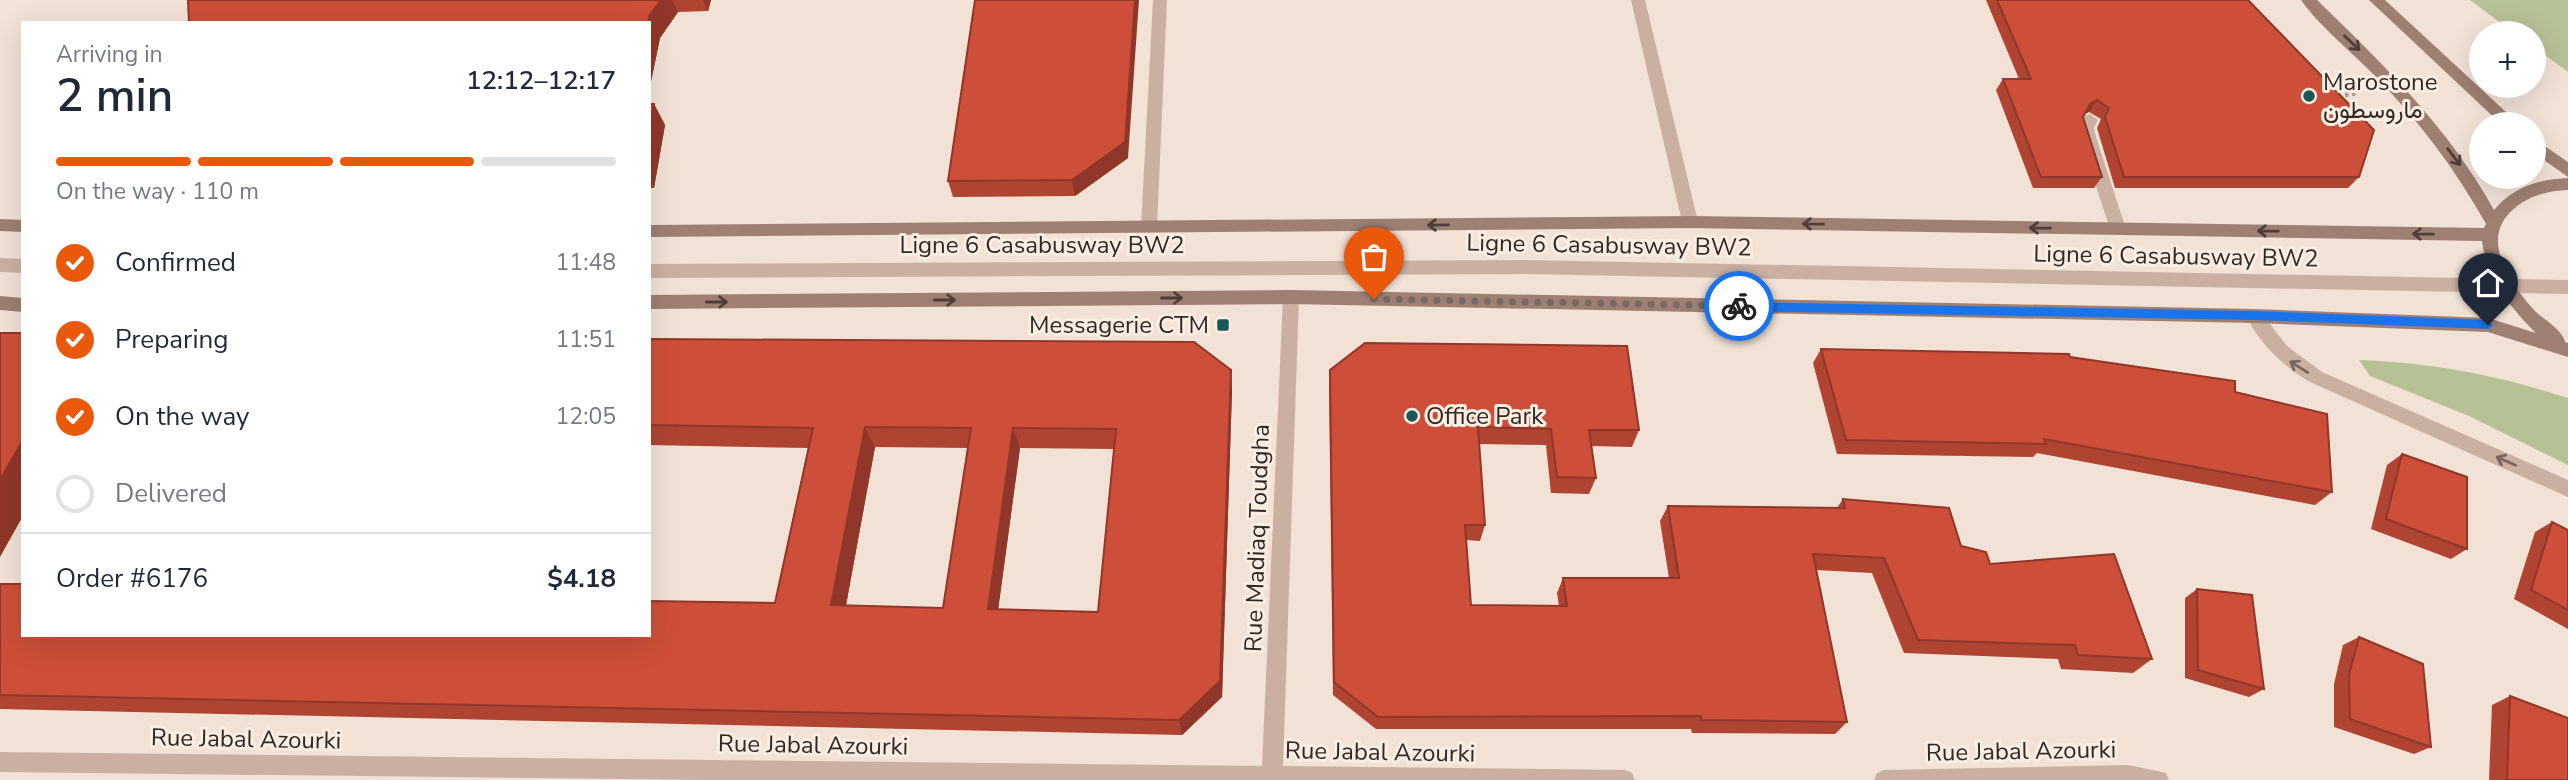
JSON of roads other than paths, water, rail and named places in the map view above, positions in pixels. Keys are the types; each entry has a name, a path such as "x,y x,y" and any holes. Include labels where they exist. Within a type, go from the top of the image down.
{"main road":[{"path":"2308,0 2395,86 2432,129 2477,192 2492,230"},
{"path":"2376,0 2498,112"},
{"path":"2546,154 2568,171"},
{"path":"2568,184 2537,188 2517,196 2503,208 2492,230 2490,248 2505,287 2537,324 2568,349"},
{"path":"651,231 1690,222 2118,229 2492,230"},
{"path":"0,225 21,226"},
{"path":"651,302 1291,298 2254,316 2488,325 2568,349"},
{"path":"0,303 21,304"}],"street":[{"path":"1149,227 1160,0"},
{"path":"1638,0 1690,222"},
{"path":"2090,120 2086,128 2088,137 2118,229"},
{"path":"0,265 21,266"},
{"name":"Ligne 6 Casabusway BW2","path":"651,271 1525,267 2568,287"},
{"name":"Rue Madiaq Toudgha","path":"1272,778 1291,298"},
{"path":"2254,316 2287,360 2316,377 2568,489"},
{"name":"Rue Jabal Azourki","path":"0,762 130,772 1625,780"},
{"name":"Rue Jabal Azourki","path":"1884,780 2128,775 2160,780"}],"place":[{"name":"Marostone ماروسطون","path":"2309,96"},
{"name":"Messagerie CTM","path":"1223,325"},
{"name":"Office Park","path":"1412,416"}]}
